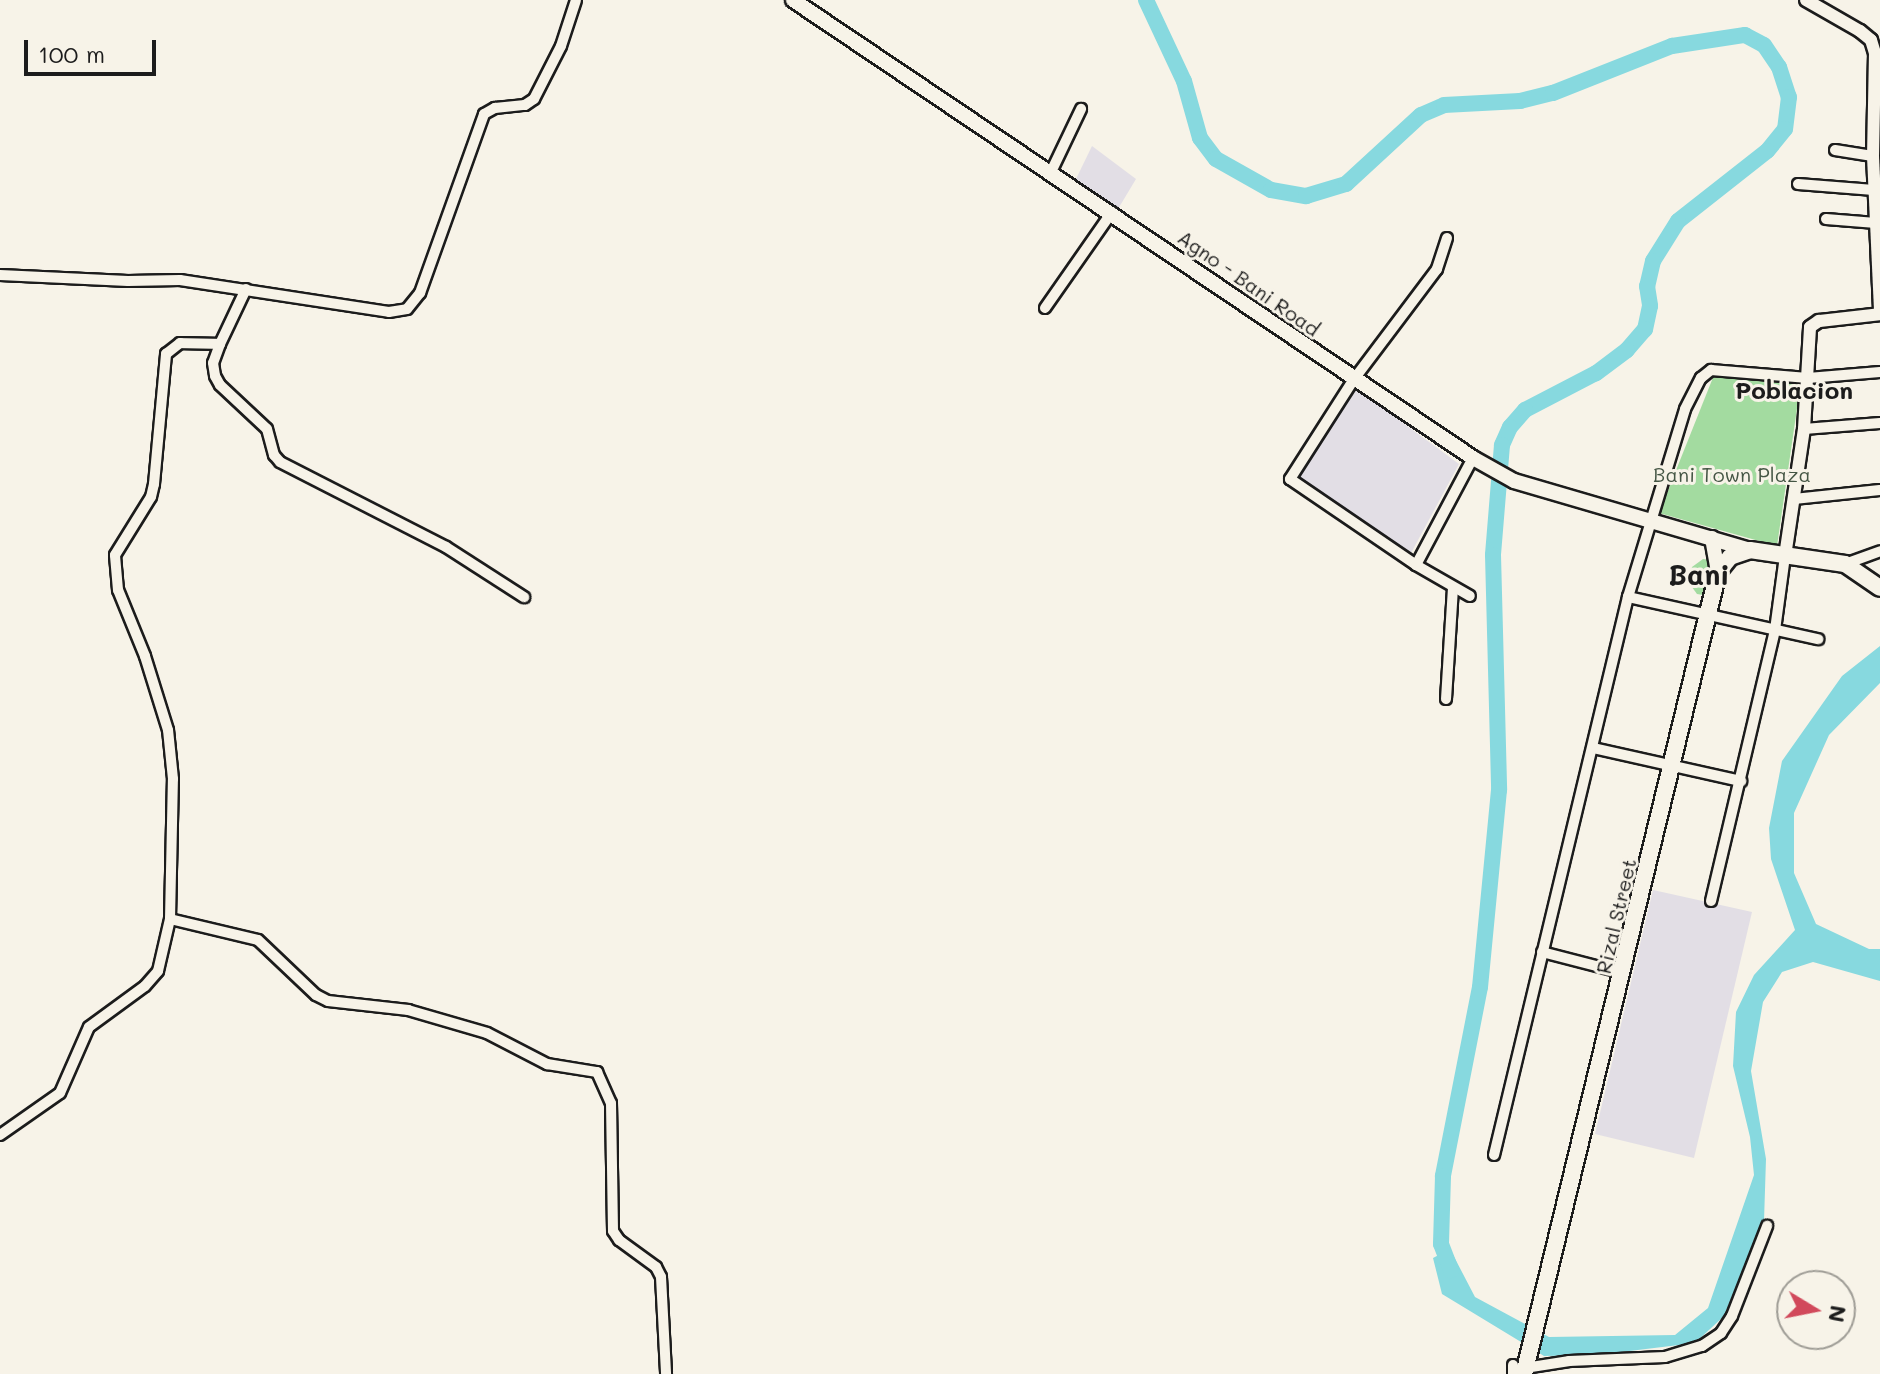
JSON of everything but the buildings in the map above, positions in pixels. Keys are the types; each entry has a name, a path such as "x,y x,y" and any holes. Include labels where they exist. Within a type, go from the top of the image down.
{"main road":[{"name":"Agno - Bani Road","path":"793,0 1475,459 1514,481 1750,550"},
{"path":"1712,538 1718,572"},
{"path":"1718,572 1730,557 1750,550 1845,564 1880,588"},
{"name":"Rizal Street","path":"1520,1369 1539,1308 1623,973 1718,572"}],"street":[{"path":"0,275 128,281 180,280 389,312 413,304 484,114 495,108 525,105 534,99 561,46 576,0"},
{"path":"1711,901 1775,630 1804,429 1808,333 1814,323 1880,312 1873,156 1875,53 1871,40 1806,0"},
{"path":"1051,172 1081,109"},
{"path":"1835,150 1873,156"},
{"path":"1798,184 1874,190"},
{"path":"1045,308 1067,282 1112,212"},
{"path":"1826,219 1876,223"},
{"path":"1447,238 1437,269 1354,379 1290,479 1416,565 1470,596"},
{"path":"246,289 213,363 215,376 220,385 267,429 274,455 280,462 446,547 524,597"},
{"path":"0,1135 60,1093 89,1027 153,979 158,971 170,919 173,779 168,730 145,656 118,590 115,555 151,497 166,354 180,343 220,344"},
{"path":"1494,1155 1628,597 1685,409 1705,373 1719,369 1808,378 1880,372"},
{"path":"1804,429 1880,423"},
{"path":"1416,565 1475,459"},
{"path":"1794,499 1880,490"},
{"path":"1845,564 1880,551"},
{"path":"1446,699 1453,589"},
{"path":"1628,597 1818,639"},
{"path":"1593,748 1741,781"},
{"path":"170,919 258,940 316,995 328,1001 408,1010 487,1033 547,1064 597,1072 611,1103 613,1231 619,1240 656,1267 661,1277 666,1374"},
{"path":"1542,952 1623,973"},
{"path":"1520,1369 1569,1361 1665,1357 1702,1346 1721,1333 1732,1316 1767,1226"}],"shaded area":[{"path":"1092,146 1136,179 1118,209 1076,179"},
{"path":"1353,386 1459,464 1410,555 1292,479"},
{"path":"1653,890 1752,912 1694,1158 1595,1134"}],"green space":[{"name":"Bani Town Plaza","path":"1714,375 1801,381 1777,546 1659,513"},
{"path":"1703,559 1711,560 1703,595 1697,594 1689,583 1692,567"}],"water":[{"path":"1880,646 1880,683 1829,735 1794,813 1794,873 1816,924 1869,949 1880,949 1880,981 1813,962 1782,972 1763,1002 1751,1071 1766,1159 1764,1221 1724,1316 1695,1343 1597,1355 1544,1356 1442,1294 1433,1258 1450,1249 1475,1297 1549,1337 1675,1335 1708,1308 1754,1175 1750,1137 1733,1066 1736,1012 1754,975 1795,930 1771,859 1769,828 1782,761 1842,676"}],"waterway":[{"path":"1146,0 1184,81 1200,138 1216,159 1271,190 1306,196 1346,184 1421,115 1444,105 1520,101 1553,93 1672,46 1745,35 1764,45 1779,67 1789,97 1785,129 1767,151 1678,221 1653,261 1647,286 1650,306 1645,329 1627,350 1596,373 1525,410 1510,427 1502,445 1493,555 1499,790 1480,987 1443,1176 1441,1244 1451,1270"}],"district":[{"name":"Poblacion","path":"1794,390"},
{"name":"Bani","path":"1699,574"}]}
